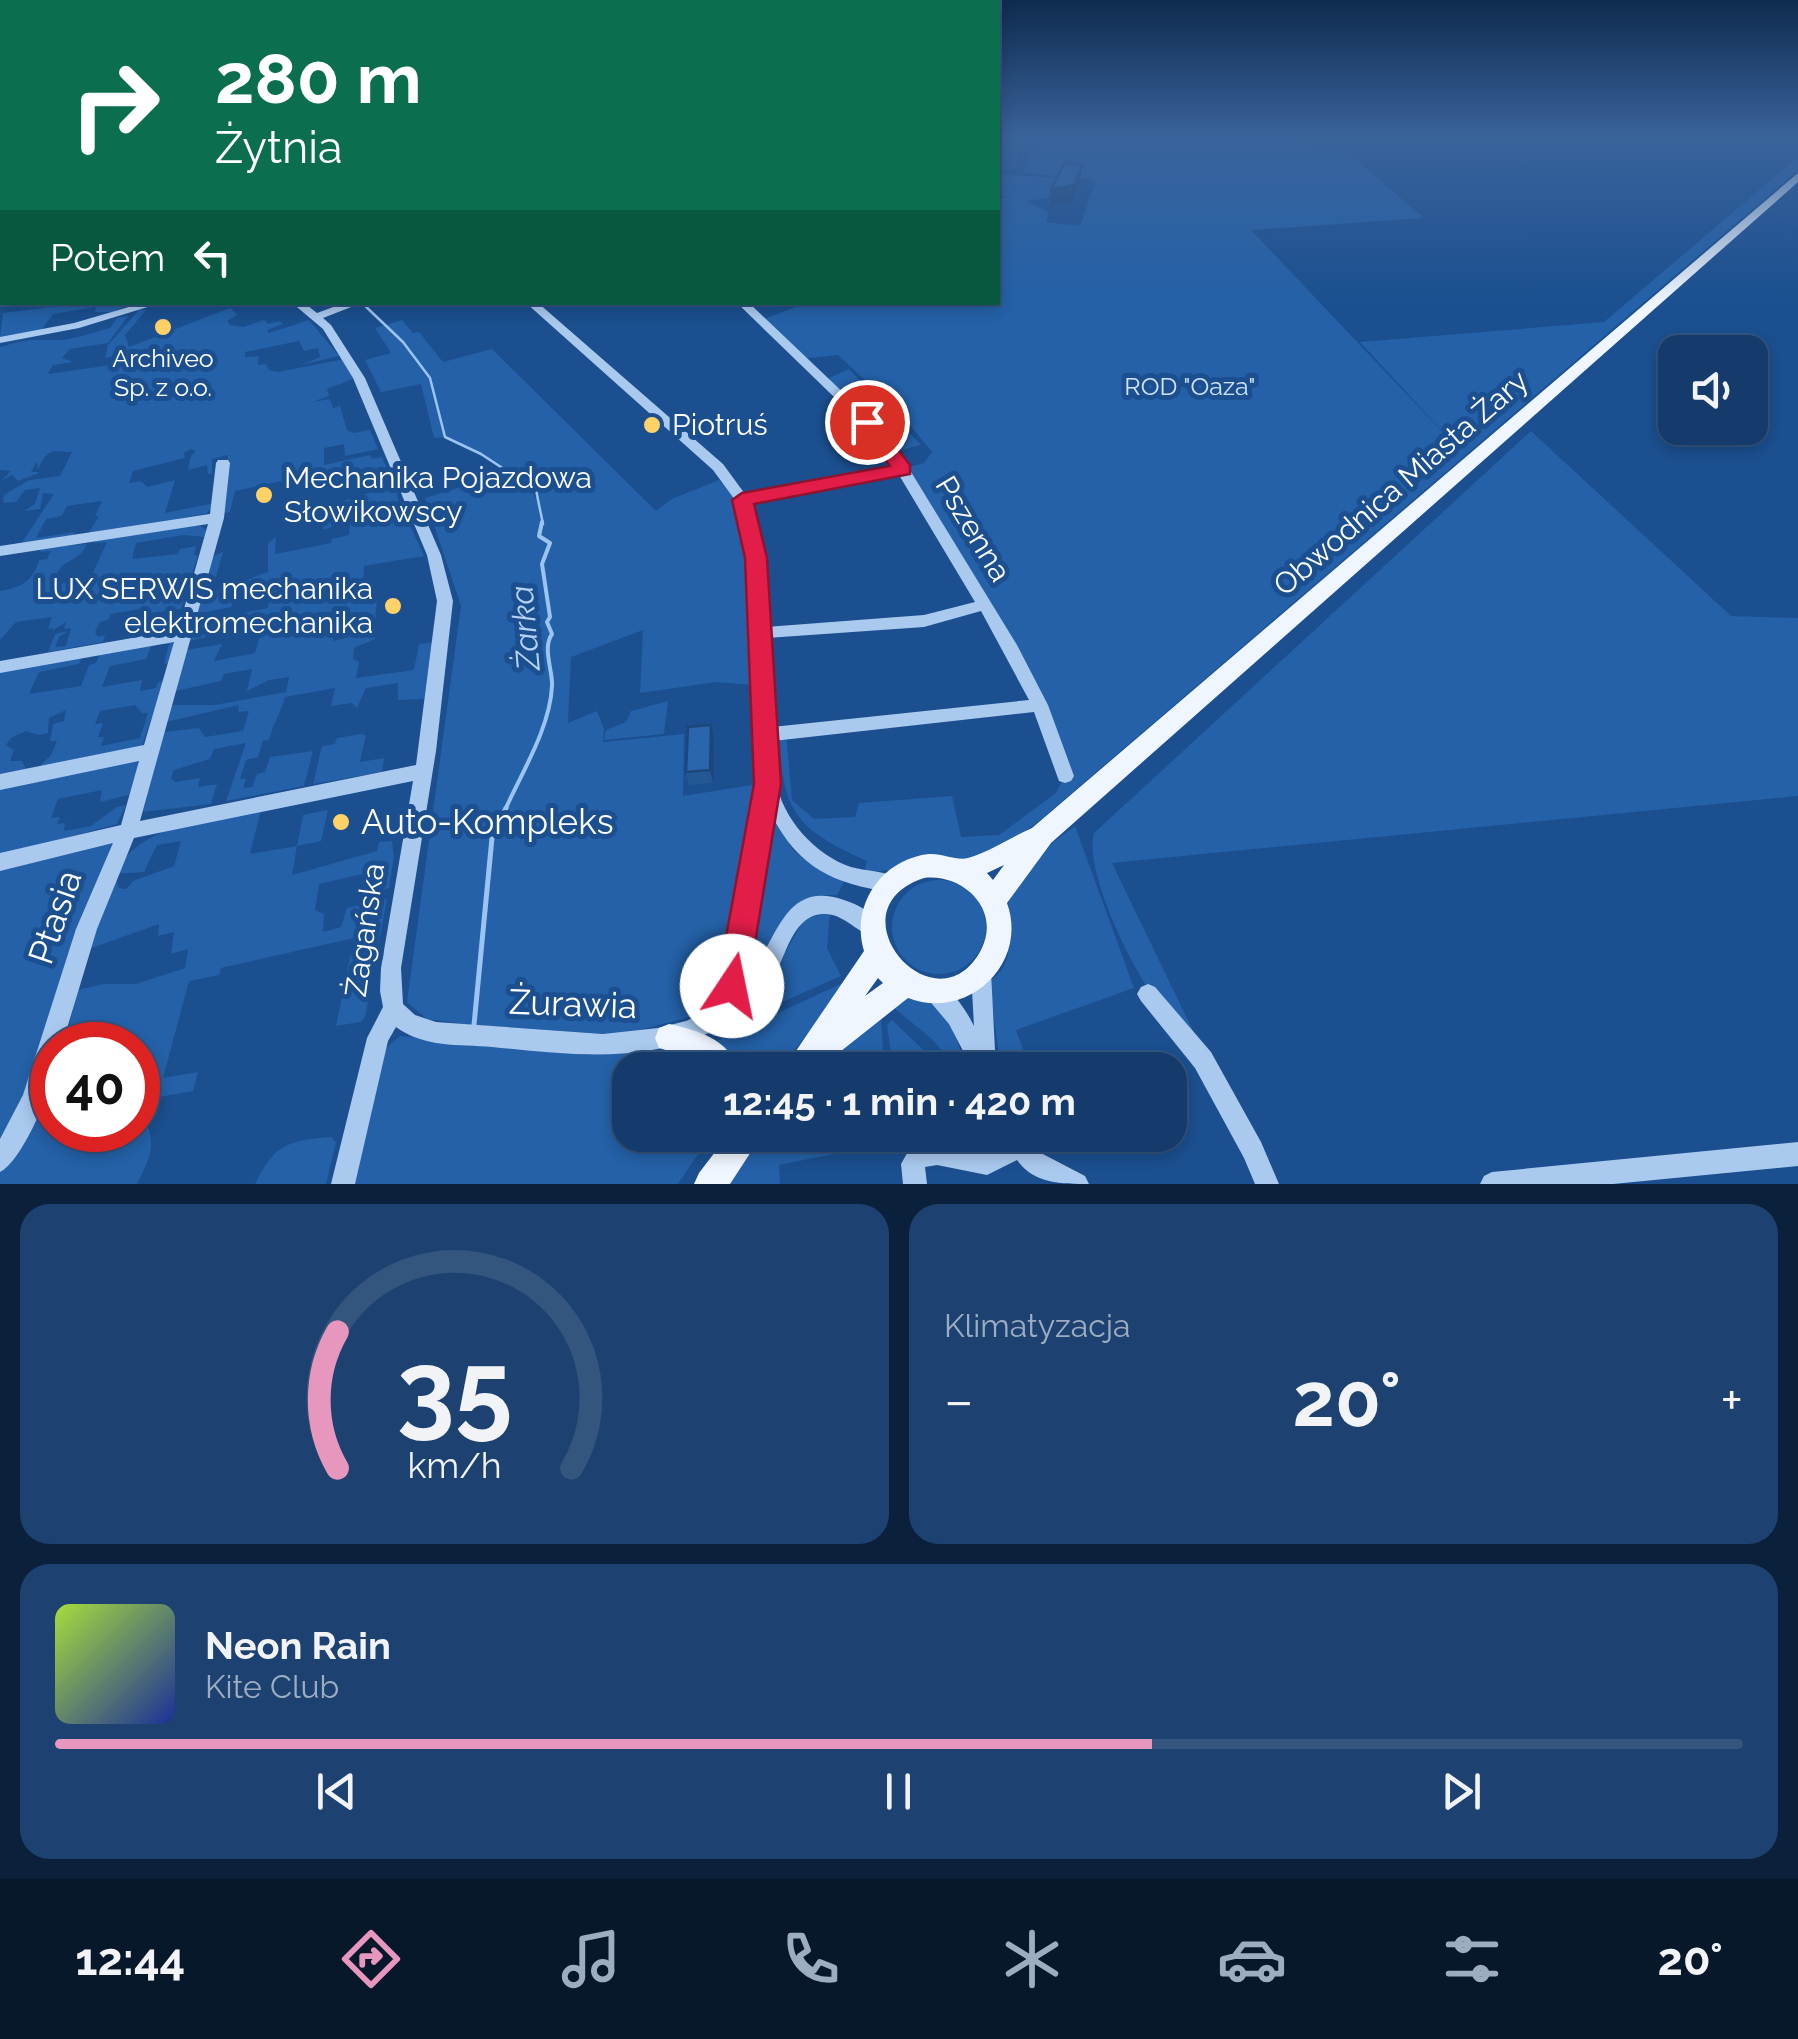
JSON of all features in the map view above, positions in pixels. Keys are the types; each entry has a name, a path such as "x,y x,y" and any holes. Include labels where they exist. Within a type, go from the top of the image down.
{"main road":[{"name":"Obwodnica Miasta Żary","path":"1042,834 1779,192"},
{"path":"962,872 987,864 1042,834"},
{"path":"993,901 1042,834"},
{"path":"809,1052 875,940 876,903 890,883 908,872 930,866 962,872 985,890 998,913 1000,938 990,962 958,986 918,985 893,973 875,940"},
{"path":"821,1052 918,985"},
{"path":"670,1038 704,1047 709,1052"},
{"path":"709,1184 721,1152"},
{"path":"709,1184 734,1152"}],"street":[{"path":"0,340 75,326 148,305"},
{"name":"Żagańska","path":"300,305 317,317 346,356 386,435 442,587 444,620 391,968 394,1009 378,1038 344,1184"},
{"path":"317,317 351,305"},
{"path":"533,305 704,454 742,500 754,541 768,784 732,986 723,1014"},
{"name":"Pszenna","path":"744,305 867,422 903,470 1040,706 1065,776"},
{"name":"Ptasia","path":"0,1160 31,1110 92,911 128,832 217,518 223,462"},
{"path":"742,500 903,470"},
{"path":"0,551 217,518"},
{"path":"761,633 924,621 984,605"},
{"path":"0,667 185,634"},
{"path":"766,735 1040,706"},
{"path":"0,782 151,751"},
{"path":"0,862 424,770"},
{"path":"768,784 785,827 814,858 836,870 890,883"},
{"name":"Żurawia","path":"394,1009 408,1024 442,1032 592,1046 670,1038 723,1014 755,984 785,929 807,908 834,904 852,911 875,940"},
{"path":"981,972 984,1052"},
{"path":"918,985 956,1016 976,1052"},
{"path":"1148,994 1203,1060 1253,1150 1267,1184"},
{"path":"914,1184 913,1164 918,1156 937,1153 987,1162 1000,1152"},
{"path":"1028,1152 1050,1173 1077,1184"},
{"path":"1492,1184 1798,1154"}],"green space":[{"name":"ROD \"Oaza\"","path":"1000,192 1053,192 1052,197 1027,201 1049,212 1046,222 1080,226 1092,192 1394,192 1424,218 1251,230 1453,443 1360,342 1604,322 1757,192 1772,192 1038,822 988,857 864,873 867,861 811,829 791,804 780,741 786,733 792,800 814,819 855,817 859,803 952,796 961,837 999,835 1056,793 1065,775 1045,703 906,468 924,463 932,452 899,412 838,355 801,359 761,320 801,305 1000,305 1000,197 1012,198"},
{"path":"129,305 112,312 95,312 96,307 53,314 42,329 0,338 3,313 52,307"},
{"path":"230,308 237,315 227,321 230,325 244,327 264,320 268,324 283,324 267,330 269,333 309,320 339,356 301,365 320,357 318,348 304,351 299,341 245,352 245,357 259,356 258,365 266,364 269,370 278,372 345,359 353,379 327,389 329,396 312,402 330,399 333,408 340,406 347,430 370,430 378,449 345,456 344,444 324,448 324,465 370,455 372,459 382,457 392,480 368,487 365,478 320,484 310,475 235,491 230,512 224,513 228,455 212,459 212,474 208,474 207,465 188,470 196,451 191,449 184,453 185,458 133,471 129,483 141,481 147,487 175,480 165,513 215,503 206,514 88,534 99,516 95,516 102,501 67,506 62,516 46,519 36,538 75,532 74,536 21,544 54,494 43,493 40,509 24,511 35,504 40,488 25,490 16,502 3,503 4,495 29,480 60,476 72,452 50,453 38,470 37,461 31,472 37,474 18,481 12,475 1,481 11,471 0,470 0,347 28,340 82,336 110,328 117,318 128,316 108,343 70,349 62,358 74,362 53,365 48,374 118,364 122,355 105,358 108,345 139,310 146,310 125,335 129,347"},
{"path":"402,320 413,333 419,332 443,362 492,349 656,511 672,499 719,480 733,494 741,510 750,552 747,608 753,614 756,679 752,685 716,682 640,693 643,630 571,657 568,723 597,711 604,729 603,742 684,734 683,796 752,785 753,812 722,985 716,1003 705,1013 620,1035 474,1025 479,962 472,1025 427,1019 407,1002 461,606 425,498 506,473 528,483 540,506 536,490 529,482 447,437 434,438 421,384 381,392 365,360 391,353 375,328"},
{"path":"849,369 921,445 890,453 827,379"},
{"path":"1531,431 1731,616 1798,618 1798,796 1112,863 1199,1043 1155,998 1134,965 1102,893 1093,849 1094,833"},
{"path":"395,485 399,504 323,530 323,507"},
{"path":"401,506 424,556 364,566 363,598 377,596 375,624 353,620 328,628 325,636 333,636 333,641 375,631 375,639 354,648 353,659 359,662 356,678 414,670 419,644 433,642 424,699 398,700 398,683 366,688 357,708 352,703 331,706 335,688 285,697 269,740 263,741 258,757 246,760 240,779 246,779 243,788 252,787 257,774 265,772 270,757 313,751 304,786 226,801 246,743 214,749 210,759 174,770 171,778 175,782 200,778 198,787 217,784 211,804 143,812 163,732 199,728 205,737 243,731 249,711 238,712 239,705 166,722 171,705 215,705 286,692 289,677 269,680 247,691 252,669 224,674 221,681 175,691 186,650 222,644 214,661 255,653 263,624 189,641 194,622 268,608 271,595 259,596 266,586 236,591 231,607 197,614 213,556 223,552 212,591 268,572 268,543 276,537 275,554 331,543 332,539 349,535 350,523"},
{"path":"199,525 206,530 206,537 183,535 136,543 132,559 178,554 180,549 196,546 194,555 198,555 181,609 111,614 95,632 98,637 105,635 103,642 48,652 55,634 68,631 59,637 55,647 66,646 71,628 64,629 66,622 52,631 53,628 48,629 52,617 16,622 0,640 0,591 31,577 39,560 47,559 51,551 40,552 42,547 87,544 60,569 52,585 90,579 107,542 95,543 97,539"},
{"path":"166,640 175,643 169,663 164,664 169,644 152,644 146,659 110,666 102,687 142,680 140,691 156,688 158,682 164,681 142,746 39,767 51,755 57,741 50,741 53,724 64,721 66,710 49,718 48,733 26,731 11,738 6,745 14,750 10,761 22,761 26,769 0,774 0,672 82,657 79,664 39,672 29,694 81,686 89,665 96,663 101,652","holes":["135,705 142,713 148,713 140,738 101,746 104,737 98,737 103,723 95,724 100,711"]},
{"path":"668,701 664,734 604,740 606,730 626,722 631,711"},
{"path":"366,735 360,762 384,758 382,772 313,784 322,746 335,744 337,738"},
{"path":"136,761 139,764 129,795 100,802 102,790 58,799 51,818 60,817 57,824 65,823 64,831 91,826 126,805 117,824 0,856 0,788"},
{"path":"261,810 250,854 297,846 292,875 377,851 379,842 392,841 394,857 389,888 361,894 362,874 319,884 315,910 324,914 323,932 341,927 347,908 387,899 365,1017 360,1022 336,1026 354,938 221,968 219,975 189,981 163,1078 198,1072 193,1091 160,1097 160,1022 70,1022 78,990 104,984 136,984 185,968 188,949 171,954 174,932 158,936 159,924 89,949 116,880 119,888 126,889 133,881 174,866 181,841 157,845 144,872 113,874 126,857 159,834"},
{"path":"328,810 321,841 297,846 303,815"},
{"path":"769,810 793,850 844,882 837,895 807,899 797,905 739,989"},
{"path":"1075,826 1134,988 1016,1030 1024,1052 999,1052 989,981 999,973 1008,953 1008,905 1014,884 1047,847"},
{"path":"114,842 59,1022 30,1022 30,1152 150,1152 137,1184 0,1184 0,867"},
{"path":"939,880 957,884 972,894 982,909 986,927 982,945 972,960 957,970 939,974 921,970 906,960 896,945 892,927 896,909 906,894 921,884"},
{"path":"830,913 827,948 841,976 726,1027 770,981 807,918"},
{"path":"845,982 848,985 793,1052 729,1052 717,1041"},
{"path":"897,997 917,999 941,1009 962,1052 943,1052 888,1003"},
{"path":"881,1017 883,1052 831,1052 843,1039"},
{"path":"892,1020 925,1052 891,1052 887,1025"},
{"path":"400,1036 588,1055 612,1053 612,1152 700,1152 678,1184 354,1184 385,1049"},
{"path":"331,1137 336,1142 326,1184 255,1184 269,1160 284,1147"},
{"path":"751,1152 844,1152 779,1165 780,1184 728,1184"}],"building":[{"path":"711,725 710,770 686,772 688,727"}],"waterway":[{"name":"Żarka","path":"364,305 403,342 430,378 445,437 481,454 536,490 543,524"},
{"name":"Żarka","path":"505,810 541,734 550,702 548,646 552,634 547,622 550,617 542,564 550,543 539,536 542,522"},
{"name":"Żarka","path":"474,1025 492,838 506,808"}],"place":[{"name":"Archiveo Sp. z o.o.","path":"163,327"},
{"name":"Piotruś","path":"652,425"},
{"name":"Mechanika Pojazdowa Słowikowscy","path":"264,495"},
{"name":"LUX SERWIS mechanika elektromechanika","path":"393,606"},
{"name":"Auto-Kompleks","path":"341,822"}],"route":[{"path":"732,986 768,784 756,558 742,500 903,470 867,422"}]}
